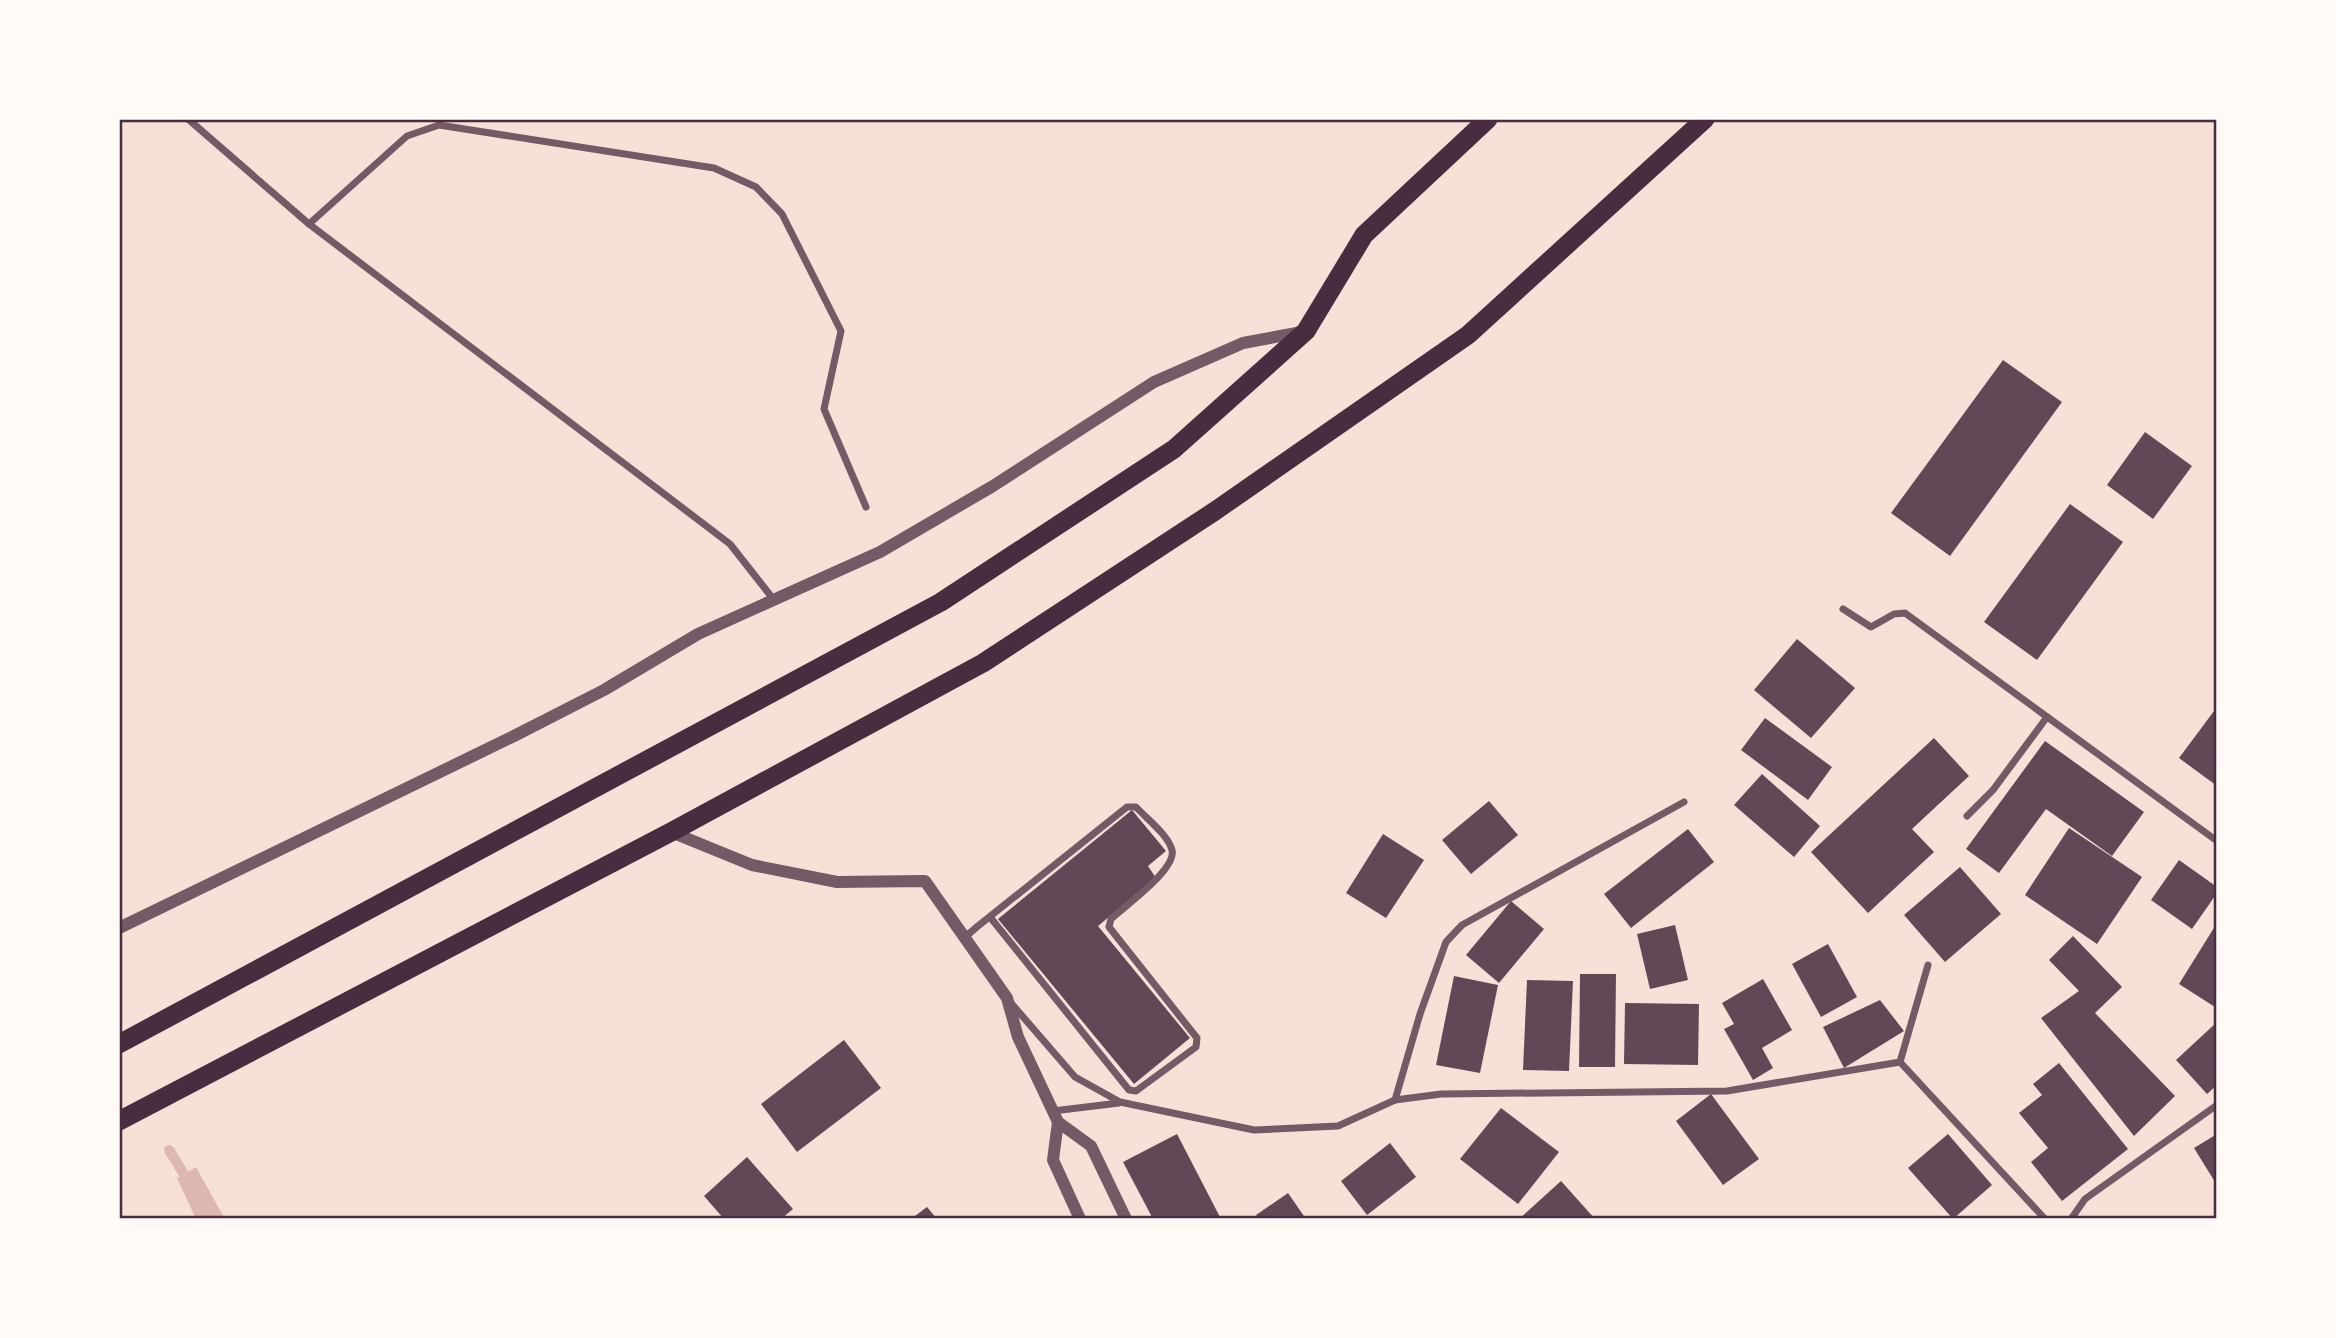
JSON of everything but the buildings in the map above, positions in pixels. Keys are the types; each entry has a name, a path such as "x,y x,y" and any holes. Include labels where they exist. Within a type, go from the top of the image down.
{"highway":[{"path":"119,1044 941,602 1174,449 1306,331 1364,235 1489,119"},
{"path":"119,1121 671,832 970,671 1226,503 1468,335 1705,119"}],"street":[{"path":"188,119 309,224 730,544 774,600"},
{"path":"309,224 407,136 439,125 714,168 756,187 782,214 841,331 824,409 866,507"},
{"path":"119,928 514,737 604,690 698,634 880,552 993,486 1154,382 1243,343 1306,331"},
{"path":"1843,609 1871,627 1894,614 1905,612 2217,841"},
{"path":"1967,816 1993,790 2046,717"},
{"path":"1395,1100 1420,1014 1447,942 1462,925 1684,802"},
{"path":"964,938 990,917 1127,807 1136,807 1169,844 1173,852 1170,866 1111,919 1109,927 1197,1038 1196,1047 1136,1091 1129,1090 990,917"},
{"path":"671,832 752,865 837,881 925,881 1007,999 1075,1077 1120,1102 1254,1130 1338,1126 1395,1100 1441,1094 1727,1091 1900,1062"},
{"path":"1900,1062 1928,965"},
{"path":"1007,999 1018,1037 1056,1116 1091,1146 1126,1219"},
{"path":"1900,1062 2045,1219"},
{"path":"1056,1116 1120,1102"},
{"path":"2071,1219 2085,1199 2217,1105"},
{"path":"1056,1116 1053,1160 1080,1219"}],"shaded area":[{"path":"196,1167 225,1219 196,1219 177,1178"}],"waterway":[{"path":"169,1150 190,1184"}]}
